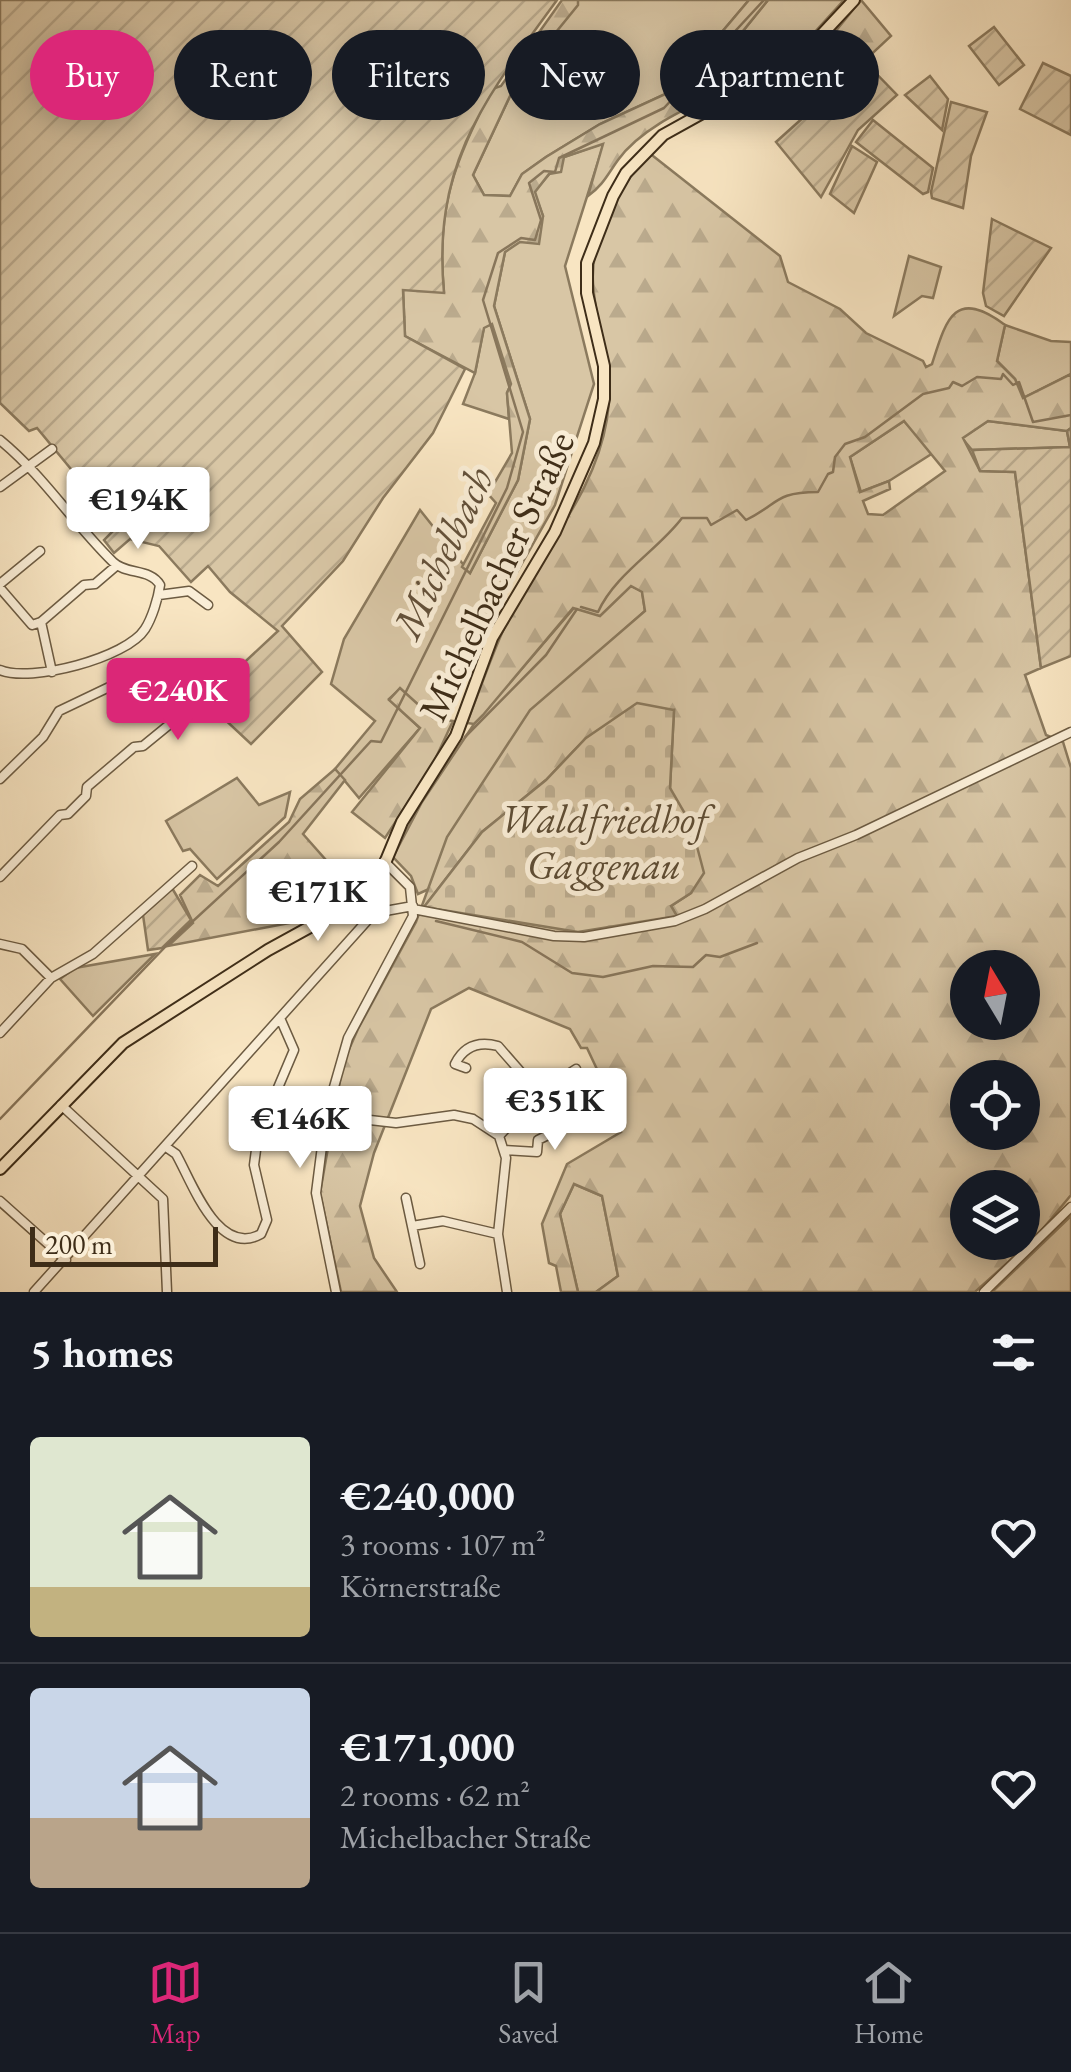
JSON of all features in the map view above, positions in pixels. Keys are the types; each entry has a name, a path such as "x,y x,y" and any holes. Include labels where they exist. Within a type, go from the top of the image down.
{"main road":[{"name":"Michelbacher Straße","path":"0,1169 136,1033 370,889 402,822 456,736 492,638 555,532 594,442 604,399 604,366 587,293 587,263 612,196 626,173 663,135 798,60 854,0"}],"street":[{"path":"0,440 31,465 116,566 153,576 160,585 144,632 120,649 30,676 0,670"},
{"path":"0,487 52,449"},
{"path":"40,551 0,586 32,625 41,622 84,584 95,584 116,566"},
{"path":"159,595 189,591 208,605"},
{"path":"41,622 52,672"},
{"path":"0,877 60,814 68,814 86,796 88,787 226,678"},
{"path":"0,779 43,737 59,710 126,679"},
{"path":"34,1292 142,1176 189,1115 374,914 413,907 554,936 602,935 675,921 706,909 798,858 856,835 1071,732"},
{"path":"336,1292 316,1193 326,1114 348,1038 413,907 407,882 382,864"},
{"path":"0,1033 51,978 93,954 192,866"},
{"path":"0,944 22,949 51,978"},
{"path":"166,1146 176,1154 222,1230 243,1239 262,1234 267,1220 254,1165 258,1134 294,1050 280,1018"},
{"path":"466,1068 456,1064 464,1050 478,1044 498,1046 539,1093"},
{"path":"499,1136 539,1093 576,1069"},
{"path":"504,1150 536,1152 538,1140 566,1126 569,1118 597,1102"},
{"path":"62,1106 142,1176 166,1206 167,1292"},
{"path":"326,1114 396,1123 454,1114 473,1119 499,1136 506,1173 498,1234 507,1292"},
{"path":"406,1198 420,1264"},
{"path":"0,1201 66,1260"},
{"path":"984,1292 1071,1207"},
{"path":"412,1226 443,1222 498,1234"}],"green space":[{"path":"0,0 557,0 535,30 505,30 505,72 485,104 485,30 332,30 332,120 477,120 455,169 446,206 442,247 444,293 403,290 405,336 465,369 433,433 383,498 343,561 282,626 322,672 251,744 204,700 278,631 230,592 208,566 191,582 159,546 130,539 114,553 104,540 118,526 37,428 29,431 0,403"},
{"path":"562,0 578,0 558,30 541,30"},
{"path":"578,0 749,0 724,30 660,30 660,96 640,106 640,30 555,30"},
{"path":"749,0 768,0 744,30 724,30"},
{"path":"768,0 844,0 817,30 744,30"},
{"path":"861,0 891,36 879,47 879,30 837,30"},
{"path":"994,27 1024,65 999,85 969,46"},
{"path":"1043,63 1071,76 1071,135 1020,109"},
{"path":"879,76 897,95 879,111"},
{"path":"930,76 948,99 942,130 905,95"},
{"path":"505,80 505,107 473,175 484,195 510,196 522,174 546,157 609,120 640,120 640,106 660,96 660,120 666,120 627,149 588,196 603,144 564,157 561,172 549,174 535,192 543,216 539,244 520,242 505,252 494,306 530,419 518,480 470,573 462,567 496,503 488,494 512,453 507,393 511,384 492,324 484,328 475,373 405,336 403,289 444,292 443,235 451,186 477,120 485,120 485,103 492,89"},
{"path":"951,102 987,112 971,156 963,208 932,198 931,192"},
{"path":"505,107 505,120 609,120 522,174 510,196 484,195 473,175"},
{"path":"800,120 869,120 858,130 821,197 776,142"},
{"path":"873,120 933,168 928,192 923,194 856,142"},
{"path":"604,143 565,266 594,384 555,505 434,719 400,689 389,699 420,728 359,798 335,769 375,721 331,684 344,639 420,510 470,573 518,480 530,419 494,306 505,252 543,216 534,192 564,157"},
{"path":"852,146 877,162 854,213 830,194"},
{"path":"648,152 780,256 788,282 840,309 866,333 923,361 926,367 932,364 948,322 963,309 974,309 1005,325 997,361 1015,379 1023,398 1071,374 1071,428 1067,431 988,421 963,438 980,471 1015,472 1041,668 1025,675 1046,735 1063,742 1071,768 1071,1195 1040,1232 1040,1170 950,1170 950,1260 1010,1260 975,1292 596,1292 618,1276 602,1196 574,1184 560,1214 578,1292 561,1292 556,1266 549,1263 542,1224 567,1164 621,1132 605,1101 610,1097 587,1048 581,1048 570,1029 469,988 431,1009 374,1153 360,1206 374,1258 397,1292 341,1292 320,1193 343,1063 358,1029 416,922 447,837 530,710 645,611 642,592 631,586 600,616 573,608 483,715 474,724 467,723 512,611 577,501 602,441 609,384 593,265 602,230","holes":["904,421 945,471 883,515 868,514 863,501 890,489 889,481 860,492 850,457","674,710 670,788 691,893 671,906 676,915 424,907 482,832 546,780 586,738"]},
{"path":"992,219 1051,248 1004,316 986,306 983,293"},
{"path":"909,256 941,267 933,298 922,296 894,316"},
{"path":"492,324 511,384 507,393 509,419 463,404 475,373 484,327"},
{"path":"1005,325 1051,341 1071,342 1071,374 1023,398 1015,379 997,361"},
{"path":"904,421 933,453 889,481 861,492 850,457"},
{"path":"988,421 1067,431 1070,447 972,450 962,438"},
{"path":"1071,428 1071,656 1041,668 1015,472 980,471 972,450 1070,447 1067,431"},
{"path":"631,586 642,591 645,611 584,665 439,865 429,889 418,894 411,876 393,857 422,802 474,724 574,608"},
{"path":"400,688 433,718 453,721 432,766 385,838 352,812 420,728 389,700"},
{"name":"Waldfriedhof Gaggenau","path":"637,703 674,710 670,788 691,824 704,873 691,893 671,906 677,916 578,932 424,907 482,832 546,780 586,738"},
{"path":"335,769 345,780 303,834 325,859 302,886 300,901 305,920 168,946 193,923 180,895 200,875 218,886 289,822 300,799"},
{"path":"237,778 259,805 290,792 285,817 217,879 190,849 183,851 166,821"},
{"path":"172,888 191,920 162,948 148,950 143,915"},
{"path":"155,954 93,1016 60,979 75,968"},
{"path":"574,1184 602,1196 618,1276 596,1292 578,1292 560,1214"},
{"path":"1071,1216 1071,1292 992,1292 1025,1260 1040,1260 1040,1246"}],"waterway":[{"name":"Michelbach","path":"0,1119 167,945 279,842 371,741 381,742 507,488 523,432 483,300 498,253 521,238 535,240 541,220 529,183 544,171 555,172 559,158 664,108 764,0"},
{"path":"581,607 598,612 615,586 682,518 707,518 711,525 737,510 746,520 785,497 818,492 833,472 835,457 845,444 865,437 923,394 949,388 953,382 962,386 977,377 1001,379 1003,374 1013,385 1019,382 1033,422 1071,415"},
{"path":"465,737 546,655 577,609"},
{"path":"436,921 522,942 572,973 603,977 653,966 693,967 706,955 720,957 757,943"}]}
